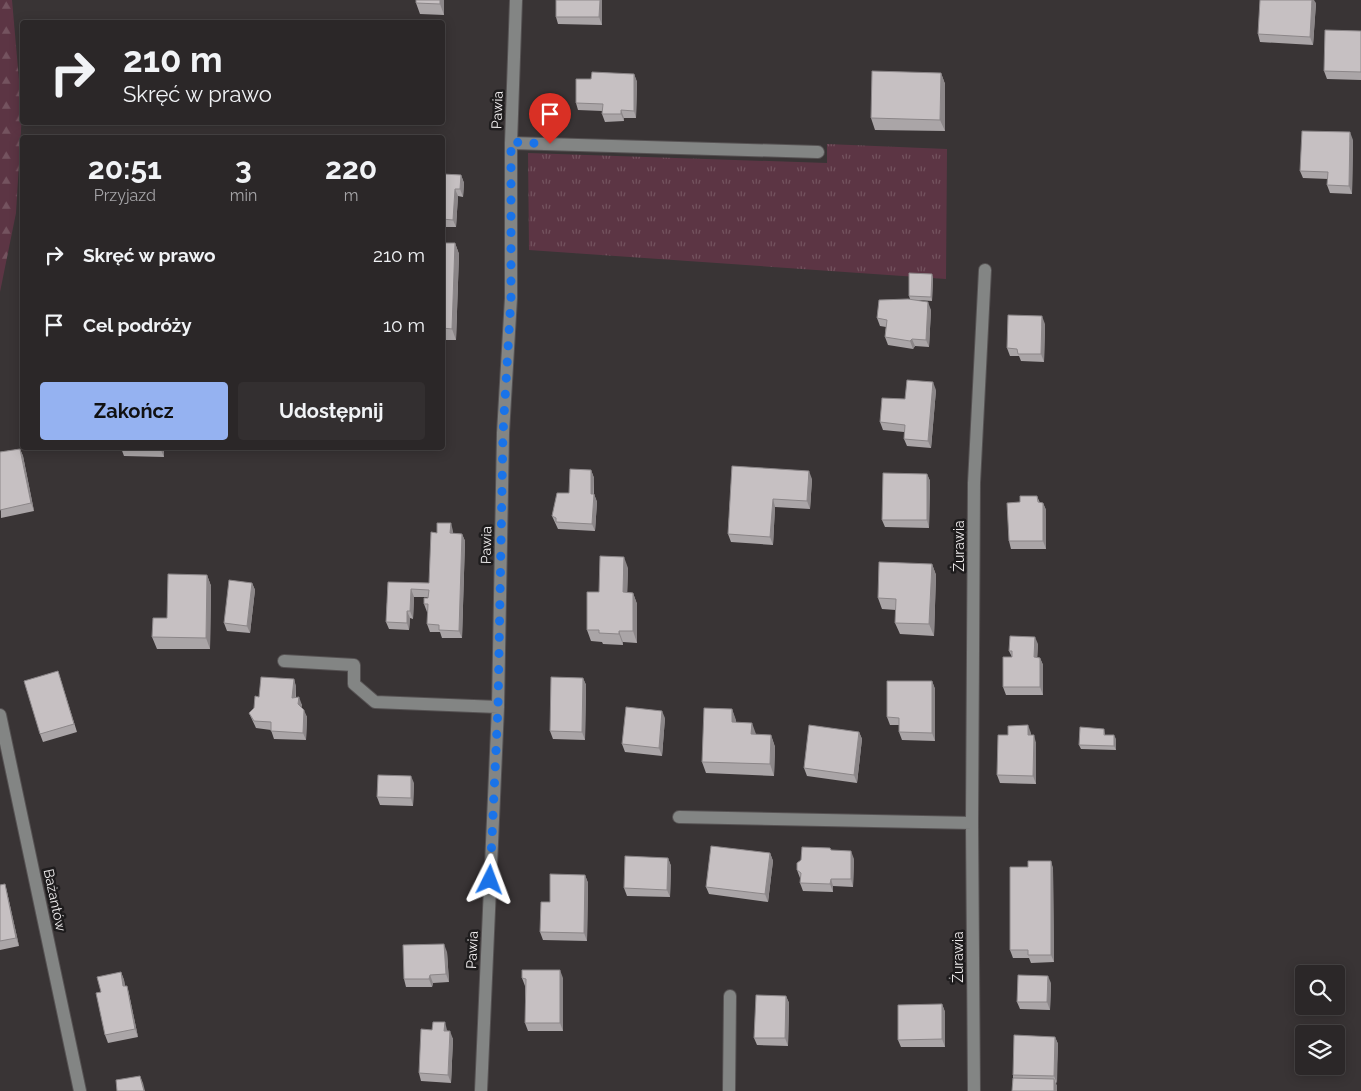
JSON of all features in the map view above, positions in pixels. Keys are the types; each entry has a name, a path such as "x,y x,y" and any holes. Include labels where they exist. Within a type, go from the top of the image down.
{"street":[{"name":"Pawia","path":"481,1091 498,707 503,433 511,298 511,142 516,0"},
{"path":"511,142 818,152"},
{"name":"Żurawia","path":"974,1091 972,823 974,483 985,270"},
{"path":"284,661 354,665 354,684 375,702 498,707"},
{"name":"Bażantów","path":"0,715 80,1091"},
{"path":"679,817 972,823"},
{"path":"729,1091 730,996"}],"green space":[{"path":"0,0 12,0 21,125 16,213 0,292"},
{"path":"827,144 947,149 946,279 529,250 528,153 827,163"}],"building":[{"path":"416,0 440,0 440,4 416,3"},
{"path":"556,0 600,0 599,17 556,17"},
{"path":"1260,0 1312,0 1310,37 1258,34"},
{"path":"1325,30 1361,31 1361,72 1324,71"},
{"path":"872,71 941,73 940,120 871,118"},
{"path":"592,72 634,74 634,111 621,110 621,114 602,114 603,104 576,103 576,79 591,79"},
{"path":"1302,131 1350,132 1349,186 1327,185 1328,172 1300,171"},
{"path":"445,174 461,175 460,189 455,189 453,220 445,219"},
{"path":"445,243 455,243 452,329 445,328"},
{"path":"909,273 932,274 931,297 909,296"},
{"path":"908,299 928,302 926,340 912,339 910,341 885,337 887,320 877,318 879,300"},
{"path":"1008,315 1042,316 1041,354 1018,354 1017,349 1007,348"},
{"path":"907,380 933,382 928,441 904,439 905,425 880,422 882,398 905,399"},
{"path":"20,449 31,503 0,510 0,452"},
{"path":"732,466 809,471 807,501 773,499 770,537 728,534"},
{"path":"570,469 591,470 591,494 594,494 592,524 556,522 556,518 552,516 557,493 569,493"},
{"path":"883,473 927,474 927,520 882,520"},
{"path":"1020,496 1037,496 1038,502 1043,503 1043,541 1009,541 1007,503 1020,502"},
{"path":"437,523 451,523 450,533 462,534 459,631 439,630 439,625 427,624 428,604 424,604 424,598 428,598 429,590 411,589 410,611 407,611 407,623 386,622 388,582 429,583 431,532 437,533"},
{"path":"600,556 624,557 623,592 633,593 633,631 619,631 619,634 587,630 587,592 599,592"},
{"path":"879,562 932,564 929,624 895,623 896,599 878,598"},
{"path":"168,574 207,575 206,638 152,637 153,618 167,618"},
{"path":"229,580 252,583 247,626 224,623"},
{"path":"1010,636 1035,637 1034,657 1040,658 1040,687 1003,687 1003,657 1012,657 1012,651 1009,651"},
{"path":"58,671 74,724 40,734 24,681"},
{"path":"261,677 294,679 292,698 299,697 298,704 304,710 303,733 271,731 271,722 254,721 249,713 254,708 255,696 259,697"},
{"path":"551,677 583,678 582,732 550,731"},
{"path":"887,681 932,681 932,733 899,732 899,718 887,717"},
{"path":"626,707 662,711 659,748 622,744"},
{"path":"704,708 732,709 732,722 752,723 751,734 771,735 770,764 702,762"},
{"path":"809,725 859,732 854,775 804,768"},
{"path":"1028,725 1028,735 1034,735 1033,776 997,775 998,735 1008,735 1008,726"},
{"path":"1080,727 1104,729 1104,735 1114,735 1114,746 1079,745"},
{"path":"378,775 411,776 411,798 377,797"},
{"path":"711,846 770,853 765,894 706,887"},
{"path":"802,847 851,851 851,879 831,879 830,884 800,883 801,873 797,870 797,863 801,860"},
{"path":"625,856 668,858 667,890 624,888"},
{"path":"1028,861 1051,861 1051,955 1028,955 1028,950 1010,950 1010,867 1028,867"},
{"path":"550,874 585,875 584,933 540,932 541,902 550,902"},
{"path":"5,884 16,938 0,941 0,885"},
{"path":"444,944 446,974 430,975 429,979 404,979 403,945"},
{"path":"522,970 560,970 560,1023 525,1023 526,979 522,978"},
{"path":"121,972 123,986 127,986 135,1029 105,1035 96,993 101,992 97,977"},
{"path":"1018,975 1048,976 1047,1002 1017,1002"},
{"path":"756,995 786,996 785,1038 754,1038"},
{"path":"942,1004 942,1039 898,1040 898,1005"},
{"path":"433,1022 445,1022 444,1031 450,1031 448,1075 419,1073 421,1029 432,1030"},
{"path":"1014,1035 1055,1037 1054,1076 1013,1075"},
{"path":"140,1076 144,1091 117,1091 116,1080"},
{"path":"1013,1078 1054,1079 1054,1091 1012,1091"}],"route":[{"path":"490,880 498,707 503,433 511,298 511,142 550,144"}]}
